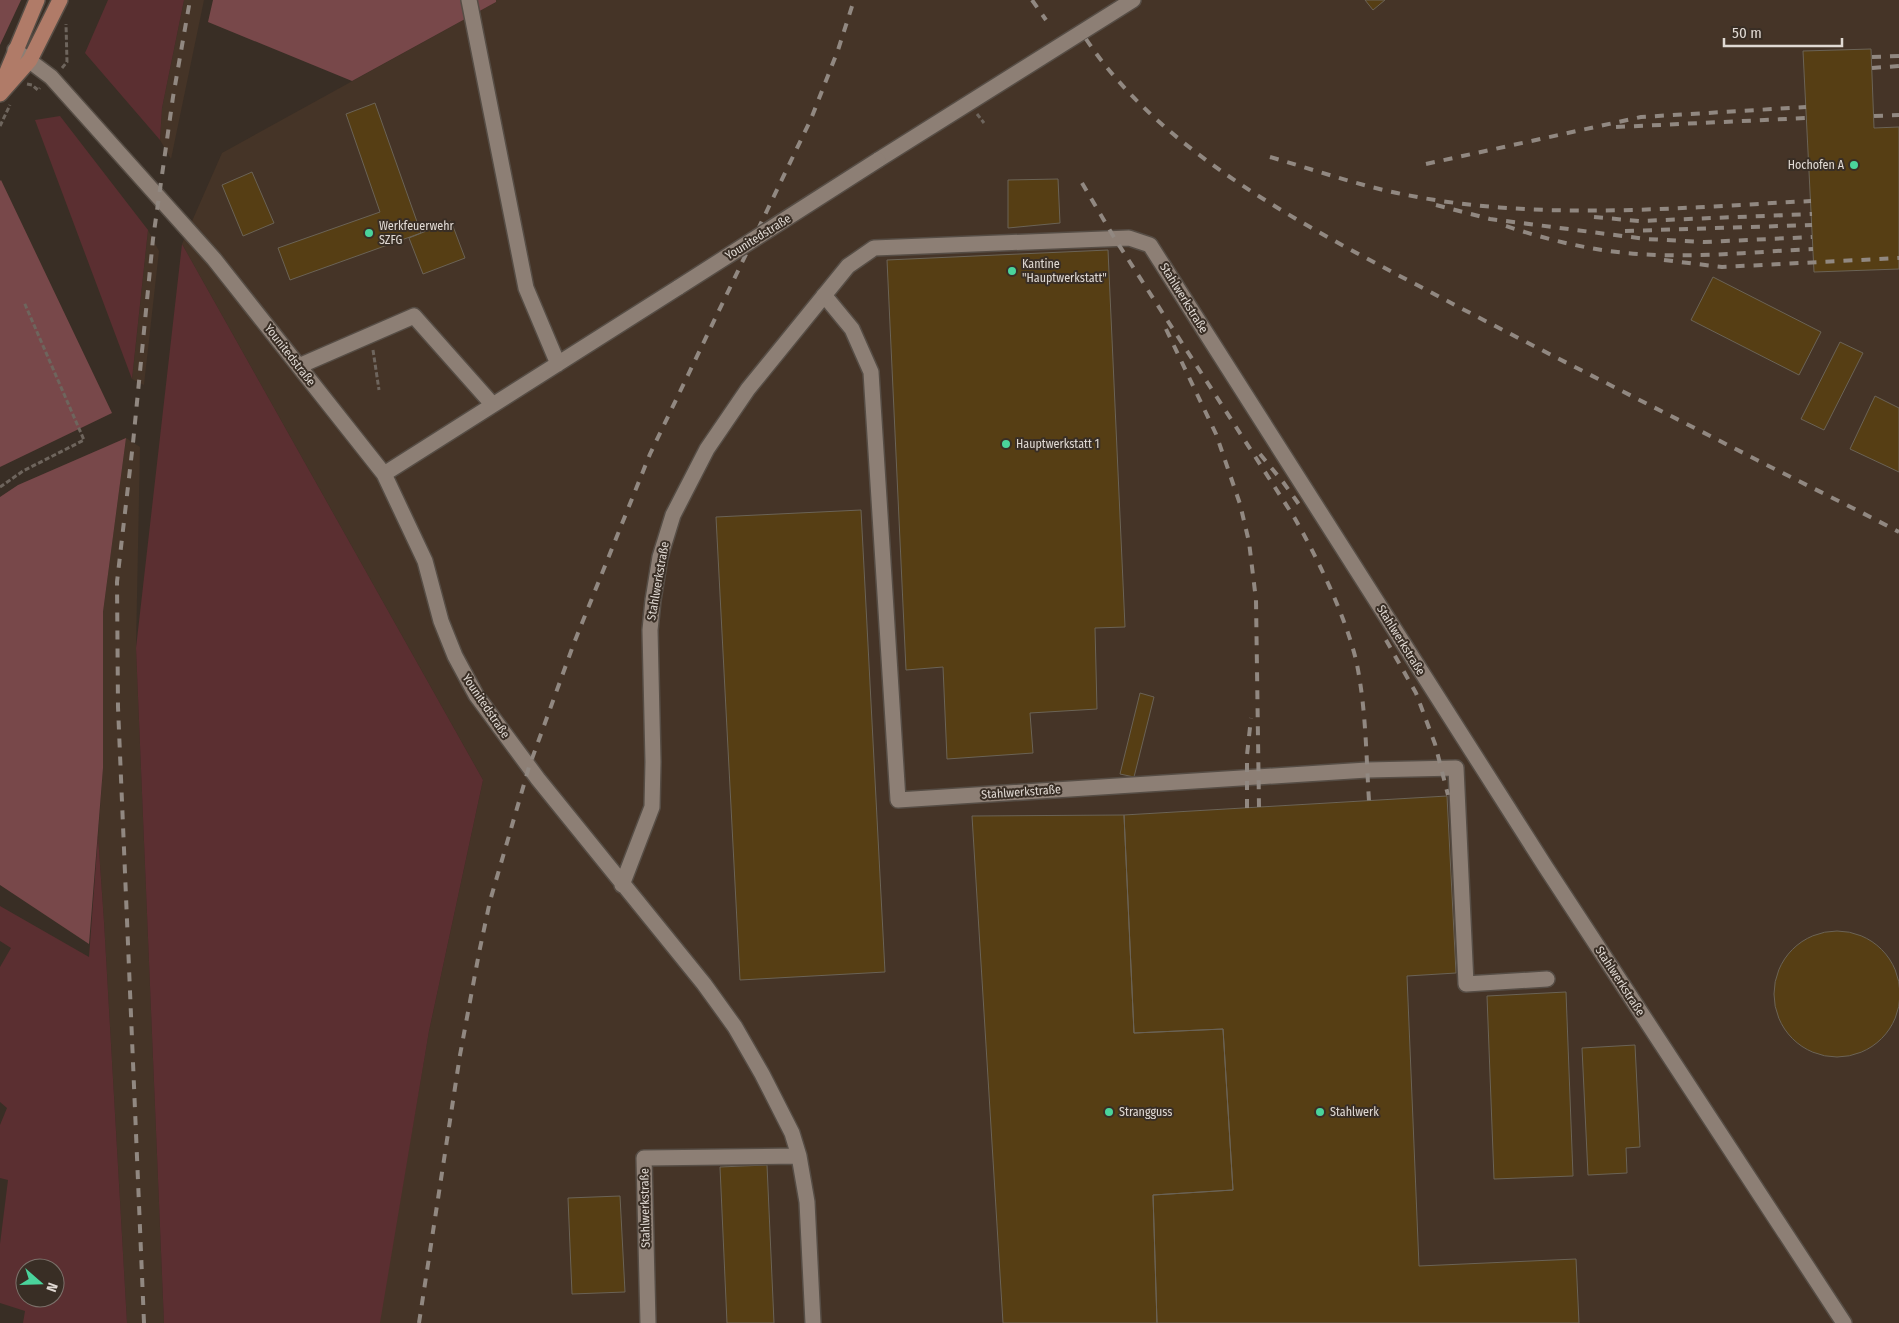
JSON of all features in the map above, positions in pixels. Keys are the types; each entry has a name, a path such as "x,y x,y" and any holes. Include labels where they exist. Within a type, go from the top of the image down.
{"main road":[{"path":"0,90 38,0"},
{"path":"0,94 30,60 60,0"}],"lane":[{"path":"469,0 526,288 558,364"},
{"name":"Younitedstraße","path":"384,474 1133,0"},
{"name":"Younitedstraße","path":"16,50 51,77 214,259 384,474 425,561 441,622 455,656 476,695 538,779 622,885"},
{"name":"Stahlwerkstraße","path":"622,885 652,807 653,762 650,630 660,557 673,515 707,448 748,389 824,295 848,266 874,248 1129,238 1150,245 1545,866 1844,1323"},
{"name":"Stahlwerkstraße","path":"824,295 852,329 871,372 898,800 1367,770 1456,768 1466,984 1546,979"},
{"path":"299,366 414,316 493,405"},
{"path":"622,885 704,984 735,1027 762,1074 792,1133 800,1156 807,1202 813,1323"},
{"name":"Stahlwerkstraße","path":"648,1323 644,1158 800,1156"}],"path":[{"path":"0,126 9,108"},
{"path":"977,114 984,123"},
{"path":"0,487 23,471 84,440 24,302"},
{"path":"371,335 379,390"}],"shaded area":[{"path":"0,0 21,0 0,45"},
{"path":"108,0 184,0 162,108 160,140 85,53"},
{"path":"184,0 204,0 171,159 160,140 162,108"},
{"path":"213,0 496,0 496,2 352,81 208,22"},
{"path":"496,0 1899,0 1899,1323 379,1323 429,1031 483,780 182,244 222,153 496,2"},
{"path":"60,116 148,230 132,379 35,120"},
{"path":"0,181 112,413 0,467"},
{"path":"148,230 159,251 144,385 132,379"},
{"path":"182,244 483,780 429,1031 380,1323 164,1323 136,648"},
{"path":"126,438 140,447 136,648 164,1323 127,1323 98,836 103,768 103,612"},
{"path":"126,438 103,612 103,768 89,944 0,885 0,497 18,485"},
{"path":"98,836 127,1323 23,1323 25,1311 16,1308 65,1308 65,1258 15,1258 15,1308 0,1303 0,1244 8,1180 0,1178 0,1125 7,1108 0,1102 0,967 11,948 0,941 0,906 89,957"}],"building":[{"path":"1365,0 1385,0 1373,10"},
{"name":"Hochofen A","path":"1871,49 1874,128 1899,127 1899,269 1814,272 1803,51"},
{"path":"375,103 421,233 290,280 278,248 380,212 346,114"},
{"path":"252,172 274,223 243,236 222,185"},
{"path":"1058,179 1060,223 1008,228 1008,180"},
{"path":"451,221 465,258 423,274 409,238"},
{"name":"Hauptwerkstatt 1","path":"1108,250 1125,627 1095,628 1097,709 1030,713 1033,753 947,759 943,667 906,670 887,260"},
{"path":"1713,277 1821,332 1799,375 1691,320"},
{"path":"1840,342 1863,353 1824,430 1801,419"},
{"path":"1875,396 1899,408 1899,472 1850,449"},
{"path":"861,510 885,972 740,980 716,517"},
{"path":"1140,693 1154,697 1134,777 1120,774"},
{"name":"Stahlwerk","path":"1447,796 1456,973 1407,976 1419,1266 1576,1259 1579,1323 1157,1323 1153,1195 1233,1190 1223,1029 1134,1033 1124,815"},
{"name":"Strangguss","path":"1124,815 1134,1033 1223,1029 1233,1190 1153,1195 1157,1323 1003,1323 972,816"},
{"path":"1837,931 1861,935 1882,949 1896,970 1900,994 1896,1018 1882,1039 1861,1053 1837,1057 1813,1053 1792,1039 1778,1018 1774,994 1778,970 1792,949 1813,935"},
{"path":"1566,992 1573,1176 1494,1179 1487,996"},
{"path":"1635,1045 1640,1147 1626,1148 1627,1173 1588,1175 1582,1048"},
{"path":"767,1165 774,1323 727,1323 720,1167"},
{"path":"620,1196 625,1292 572,1294 568,1198"}],"railway":[{"path":"144,1323 118,707 117,582 153,239 173,97 190,0"},
{"path":"419,1323 460,1055 479,953 490,901 529,767 574,643 650,454 811,119 838,50 854,0"},
{"path":"1032,0 1046,20"},
{"path":"1086,39 1120,83 1160,122 1204,159 1303,223 1491,324 1899,532"},
{"path":"1872,57 1899,56"},
{"path":"1872,68 1899,66"},
{"path":"1426,164 1641,117 1806,107"},
{"path":"1874,116 1899,115"},
{"path":"1616,127 1807,118"},
{"path":"1270,157 1349,181 1397,193 1448,202 1500,207 1551,210 1655,209 1811,201"},
{"path":"1082,183 1115,239 1294,517 1330,587 1345,624 1356,660 1362,695 1369,801"},
{"path":"1436,205 1490,219 1646,239 1704,242 1812,237"},
{"path":"1594,217 1639,221 1812,214"},
{"path":"1625,231 1812,225"},
{"path":"1506,226 1565,243 1595,249 1649,255 1696,255 1813,249"},
{"path":"1664,260 1722,267 1899,258"},
{"path":"1166,329 1216,434 1240,504 1249,542 1256,600 1259,807"},
{"path":"1260,454 1303,510"},
{"path":"1386,640 1416,693 1435,744 1448,795"},
{"path":"1247,808 1247,755 1251,718"}],"place":[{"name":"Hochofen A","path":"1854,165"},
{"name":"Werkfeuerwehr SZFG","path":"369,233"},
{"name":"Kantine \"Hauptwerkstatt\"","path":"1012,271"},
{"name":"Hauptwerkstatt 1","path":"1006,444"},
{"name":"Strangguss","path":"1109,1112"},
{"name":"Stahlwerk","path":"1320,1112"}]}
